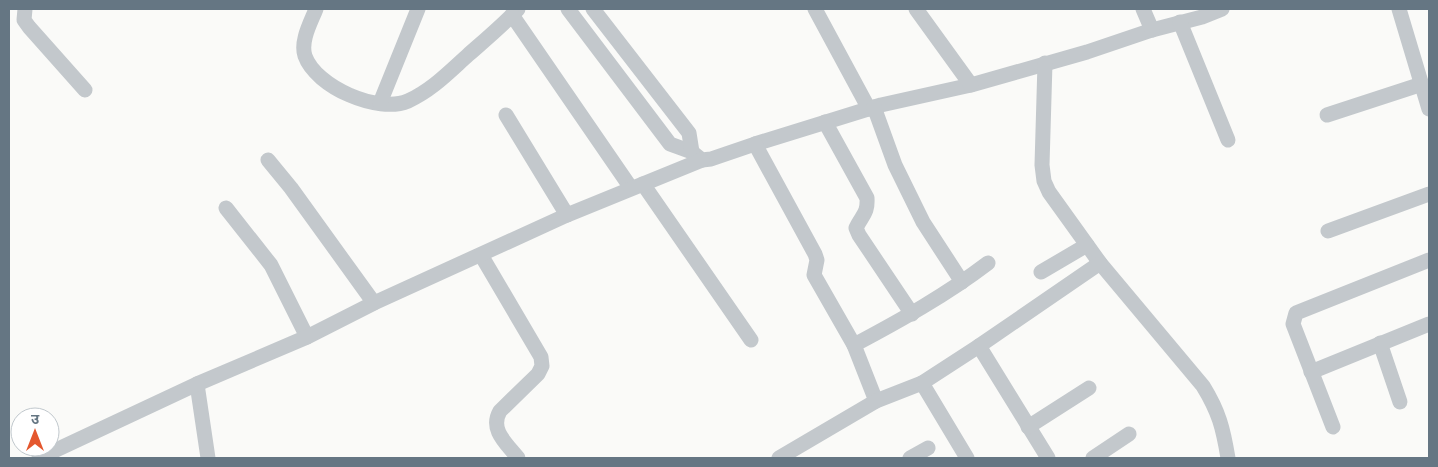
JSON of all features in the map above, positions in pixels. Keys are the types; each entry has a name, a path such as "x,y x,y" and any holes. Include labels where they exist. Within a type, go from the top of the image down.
{"street":[{"path":"25,9 24,20 28,27 85,90"},
{"path":"316,9 303,44 305,55 314,71 329,84 352,96 380,104 392,105 406,102 425,93 515,12 637,186 752,340"},
{"path":"380,104 418,9"},
{"path":"568,9 670,144 697,156 711,159 872,108 971,85 1087,52 1152,30 1202,17 1222,9"},
{"path":"594,9 689,133 697,156"},
{"path":"814,9 872,108 895,165 923,222 962,282"},
{"path":"916,9 971,85"},
{"path":"1143,9 1152,30"},
{"path":"1399,9 1429,109"},
{"path":"1180,22 1228,140"},
{"path":"1046,63 1042,165 1044,181 1049,192 1100,263 1203,386 1215,406 1223,428 1228,458"},
{"path":"1327,115 1422,84"},
{"path":"506,115 567,215"},
{"path":"825,122 867,198 867,212 856,228 859,235 912,314"},
{"path":"755,144 815,254 817,260 814,275 854,345 876,401"},
{"path":"39,458 197,384 307,337 374,303 481,254 637,186 697,156"},
{"path":"268,160 291,188 374,303"},
{"path":"1328,231 1429,194"},
{"path":"226,208 271,265 307,337"},
{"path":"1041,272 1087,245"},
{"path":"481,254 541,357 542,366 538,374 500,411 496,418 495,425 501,436 518,458"},
{"path":"1332,427 1293,324 1296,312 1429,260"},
{"path":"854,345 912,314 988,263"},
{"path":"779,458 876,401 922,383 1100,263"},
{"path":"1311,372 1429,324"},
{"path":"1380,343 1400,402"},
{"path":"979,346 1048,458"},
{"path":"922,383 967,458"},
{"path":"197,384 208,458"},
{"path":"1028,427 1089,388"},
{"path":"1093,458 1129,434"},
{"path":"910,458 928,448"}]}
